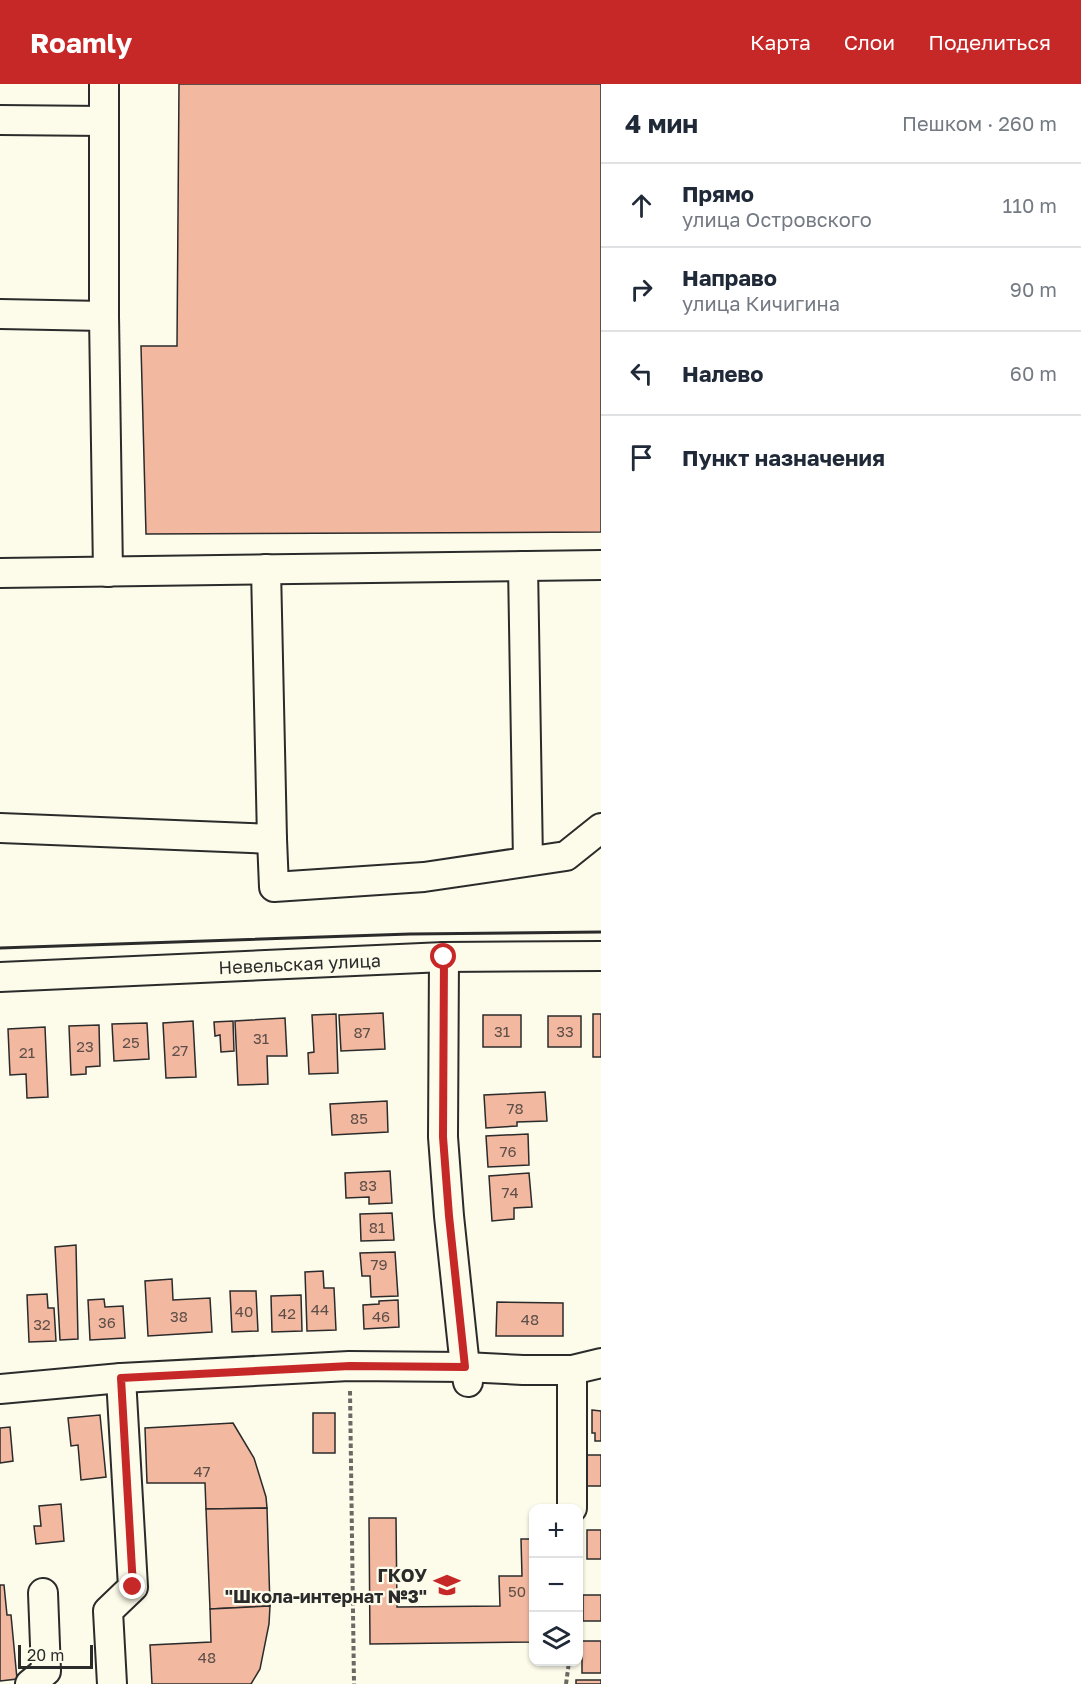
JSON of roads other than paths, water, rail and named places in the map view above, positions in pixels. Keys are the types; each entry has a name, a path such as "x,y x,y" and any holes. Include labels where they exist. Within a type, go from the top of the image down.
{"street":[{"path":"104,84 104,316 108,572"},
{"path":"0,120 104,121"},
{"path":"0,314 104,316"},
{"path":"0,573 601,565"},
{"path":"523,566 528,861"},
{"path":"266,569 274,887 424,877 566,856 601,828"},
{"path":"0,828 272,838"},
{"name":"Невельская улица","path":"0,977 444,957 601,956"},
{"path":"444,957 443,1137 466,1374"},
{"path":"0,1389 121,1378 350,1366 466,1374 572,1370 601,1363"},
{"path":"572,1370 572,1504"},
{"path":"112,1684 108,1611 133,1587 121,1378"},
{"path":"30,1684 45,1671 44,1593"}],"place":[{"name":"ГКОУ \"Школа-интернат №3\"","path":"447,1585"}]}
